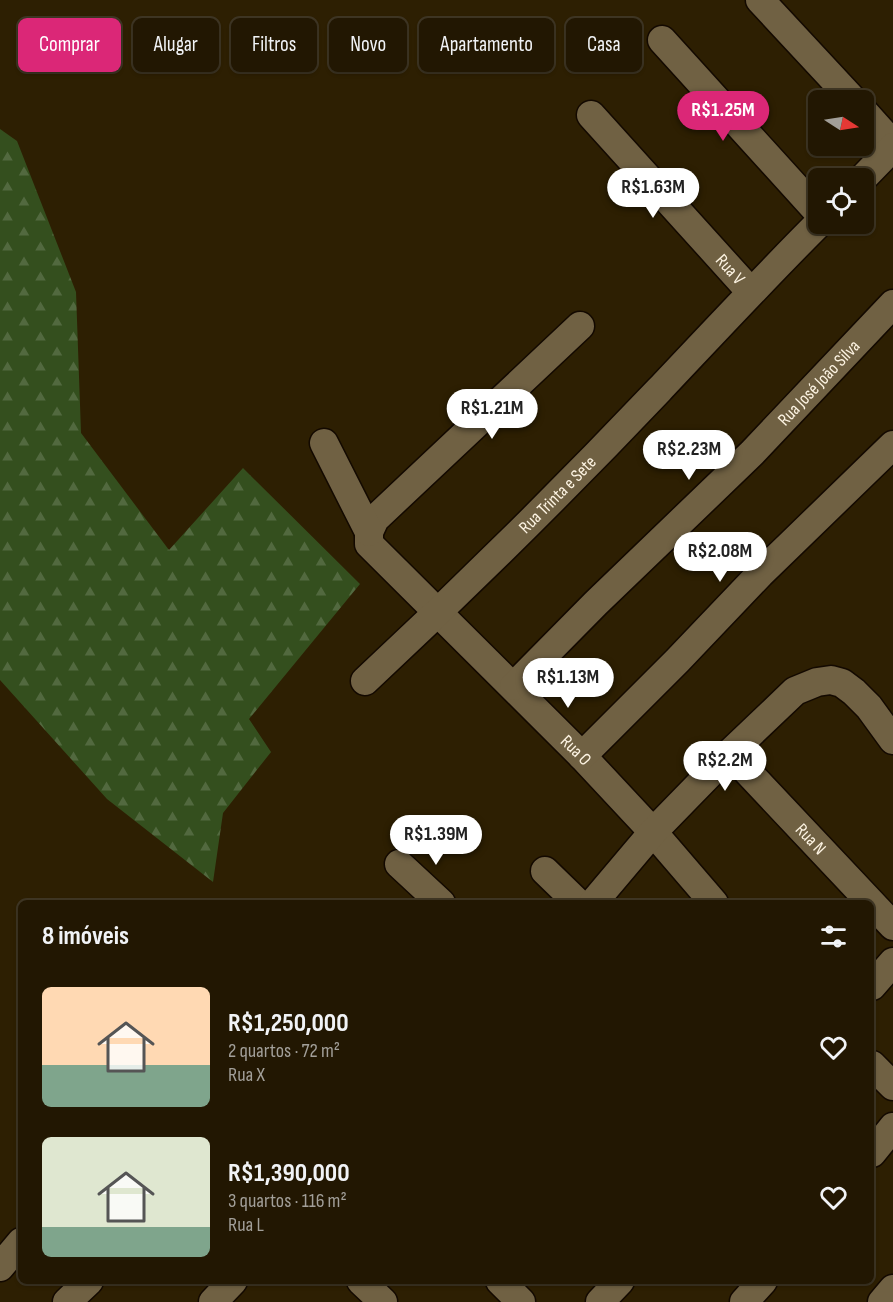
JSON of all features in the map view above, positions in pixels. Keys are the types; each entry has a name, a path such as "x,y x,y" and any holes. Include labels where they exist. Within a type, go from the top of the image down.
{"street":[{"path":"760,0 844,90"},
{"path":"662,40 808,201"},
{"name":"Rua V","path":"591,115 750,291"},
{"path":"872,168 893,146 874,124"},
{"name":"Rua Trinta e Sete","path":"365,681 439,612 660,390 750,291 808,234"},
{"name":"Rua José João Silva","path":"514,686 596,603 752,453 893,304"},
{"path":"374,543 375,519 580,326"},
{"name":"Rua O","path":"324,443 374,543 582,756 653,832 711,900"},
{"path":"582,756 760,574 893,445"},
{"path":"596,900 653,832 730,753 795,692 816,682 831,680 842,683 869,707 893,740"},
{"name":"Rua N","path":"730,753 869,900"},
{"path":"399,864 438,900"},
{"path":"545,871 575,900"},
{"name":"Rua N","path":"874,906 893,926"},
{"path":"874,984 893,962"},
{"path":"874,1067 893,1086"},
{"path":"874,1151 893,1127"},
{"path":"0,1267 18,1246"},
{"path":"67,1302 86,1284"},
{"path":"213,1302 230,1284"},
{"path":"503,1284 520,1302"},
{"path":"600,1302 617,1284"},
{"path":"744,1302 760,1284"},
{"path":"882,1302 893,1289"}],"green space":[{"path":"0,129 17,141 76,292 81,433 169,550 243,468 360,584 249,719 271,752 223,813 213,882 107,799 0,680"}]}
